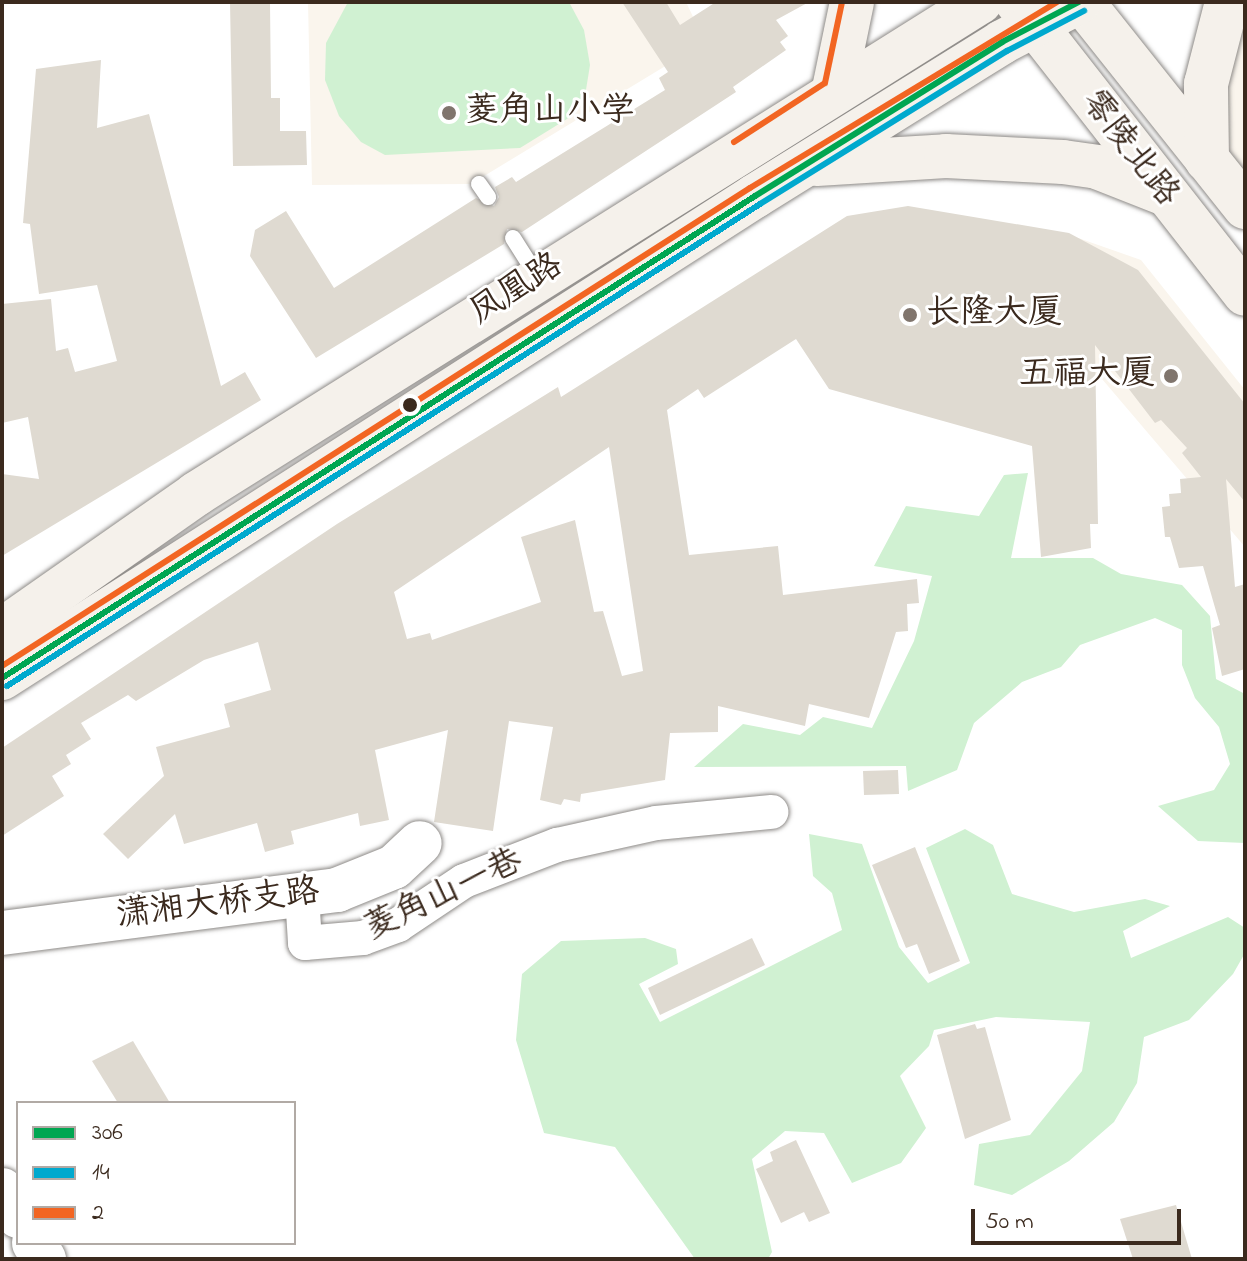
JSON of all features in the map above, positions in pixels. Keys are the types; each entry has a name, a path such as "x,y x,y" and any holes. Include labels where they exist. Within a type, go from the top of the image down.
{"main road":[{"path":"834,89 852,2"},
{"name":"凤凰路","path":"73,609 196,494 834,89 980,2"},
{"name":"凤凰路","path":"73,609 807,165 1024,14 1080,2"},
{"name":"零陵北路","path":"1080,2 1245,207"},
{"path":"1207,160 1206,84 1227,2"},
{"name":"零陵北路","path":"1024,14 1245,294"},
{"path":"807,165 896,156 1063,162 1097,167 1163,193"},
{"path":"2,630 73,609"},
{"path":"2,678 73,609"}],"street":[{"name":"菱角山一巷","path":"302,895 305,943 363,938 398,925 464,881 557,845 656,823 771,812"},
{"name":"潇湘大桥支路","path":"2,933 302,895 367,882 420,843"},
{"path":"2,1190 16,1213"}],"lane":[{"path":"513,238 538,277"}],"shaded area":[{"name":"菱角山小学","path":"308,2 686,2 705,42 471,184 312,185"},
{"path":"1245,17 1245,175 1226,154 1216,89"},
{"name":"五福大厦","path":"1064,233 1141,260 1245,390 1245,547 1102,379 1028,356"}],"green space":[{"name":"菱角山小学","path":"348,2 569,2 584,30 590,65 585,96 567,119 520,148 385,155 361,142 339,116 325,80 326,43"},
{"path":"1028,473 1011,558 1093,558 1121,574 1182,585 1210,616 1216,679 1245,694 1245,843 1198,841 1158,806 1214,790 1230,764 1219,727 1195,698 1182,665 1182,630 1155,618 1080,645 1061,667 1022,682 974,723 957,770 908,791 906,766 694,767 743,724 800,735 823,717 872,728 914,641 932,576 874,566 906,506 979,516 1004,475"},
{"path":"965,829 993,845 1012,894 1074,912 1145,899 1170,906 1123,931 1131,958 1228,917 1245,928 1245,953 1233,974 1189,1020 1144,1037 1137,1083 1114,1122 1069,1161 1012,1195 974,1185 979,1144 1030,1135 1082,1071 1090,1022 996,1017 934,1030 929,1046 900,1076 926,1128 901,1163 852,1183 824,1133 785,1131 752,1159 772,1252 768,1259 695,1259 615,1147 544,1133 516,1040 522,974 561,941 645,938 676,949 678,964 639,984 660,1022 842,930 832,893 813,876 809,834 862,844 899,947 928,983 970,963 926,848"}],"building":[{"path":"230,2 270,2 271,98 280,98 280,131 306,131 307,165 233,166"},
{"path":"622,2 666,2 680,25 716,2 809,2 776,20 788,36 780,42 786,50 733,87 736,92 522,232 507,229 504,244 316,358 250,256 255,230 286,211 334,288 476,198 494,206 499,197 495,187 512,177 516,182 665,90 659,78 668,72"},
{"path":"101,60 97,128 149,114 221,386 245,372 261,400 2,556 2,474 39,479 28,417 2,423 2,304 51,299 56,351 68,348 75,372 117,361 97,285 39,294 30,224 23,223 36,69"},
{"path":"908,206 1069,233 1138,270 1245,404 1245,502 1226,479 1235,587 1245,584 1245,669 1222,676 1212,628 1220,625 1203,566 1179,568 1170,537 1165,537 1162,507 1170,506 1169,494 1181,493 1180,479 1201,477 1182,453 1187,448 1161,420 1155,423 1095,345 1098,524 1090,524 1091,548 1041,557 1032,446 829,389 796,339 704,398 698,389 667,410 689,555 778,546 783,595 917,579 919,603 907,604 908,631 896,632 869,718 809,704 805,726 718,706 718,732 670,733 665,780 581,794 580,802 564,799 561,805 540,800 553,727 509,721 493,831 434,822 448,730 375,750 389,820 360,826 358,813 291,831 294,844 265,852 257,823 184,844 175,814 128,859 103,834 164,776 156,747 230,727 224,704 271,690 258,642 204,660 136,701 128,695 81,723 91,739 66,755 71,764 52,776 64,796 2,836 2,748 337,524 558,387 561,397 847,216","holes":["609,447 643,671 622,676 603,611 594,612 575,520 521,537 541,602 432,640 430,633 407,639 394,592"]},
{"path":"898,770 899,794 864,795 863,771"},
{"path":"915,847 960,961 929,974 917,944 906,948 872,865"},
{"path":"752,938 765,965 660,1015 648,988"},
{"path":"975,1024 977,1029 985,1027 1011,1120 965,1139 937,1035"},
{"path":"133,1041 169,1101 117,1101 92,1061"},
{"path":"796,1140 830,1213 809,1222 804,1212 781,1223 756,1169 773,1161 770,1152"},
{"path":"1176,1205 1192,1259 1133,1259 1120,1219"}],"transit line":[{"name":"2","path":"734,142 825,83 842,2"},
{"name":"2","path":"2,666 750,188 1057,2"},
{"name":"306","path":"2,678 755,196 1002,42 1079,2"},
{"name":"14","path":"7,686 760,204 1007,51 1084,11"}],"place":[{"name":"菱角山小学","path":"449,113"},
{"name":"长隆大厦","path":"910,315"},
{"name":"五福大厦","path":"1171,376"}]}
